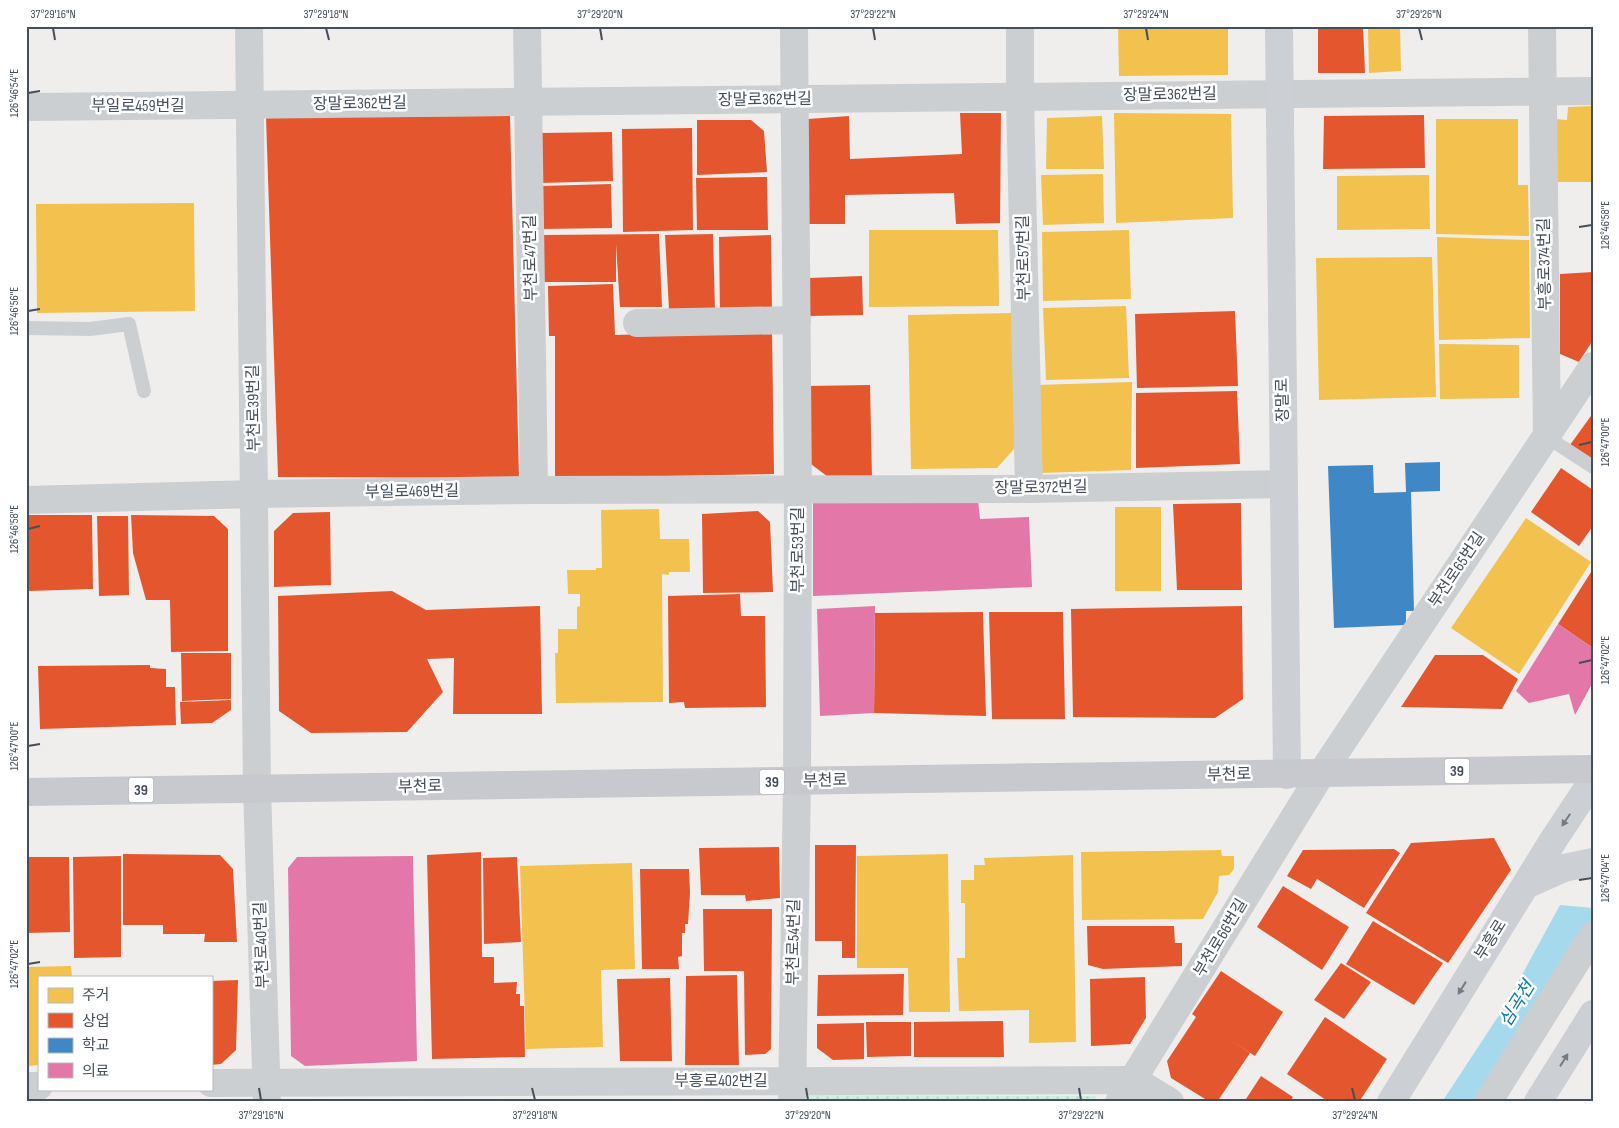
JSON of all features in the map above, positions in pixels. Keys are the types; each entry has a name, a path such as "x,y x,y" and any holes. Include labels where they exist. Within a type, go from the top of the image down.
{"main road":[{"name":"부천로","path":"26,792 1287,775 1593,769"}],"street":[{"name":"부천로39번길","path":"249,26 257,789"},
{"name":"부천로47번길","path":"527,26 534,490"},
{"name":"부천로53번길","path":"794,26 798,491 797,781"},
{"name":"부천로57번길","path":"1020,26 1029,489"},
{"name":"장말로","path":"1279,26 1287,775"},
{"name":"부흥로374번길","path":"1542,26 1547,436"},
{"path":"1280,94 1593,91"},
{"name":"장말로362번길","path":"251,105 1280,94"},
{"name":"부일로459번길","path":"26,107 251,105"},
{"path":"637,323 797,320"},
{"name":"부천로65번길","path":"1321,774 1593,366"},
{"name":"장말로372번길","path":"798,491 1284,484"},
{"name":"부일로469번길","path":"26,500 534,490 798,491"},
{"name":"부천로66번길","path":"1127,1091 1321,774"},
{"name":"부흥로","path":"1391,1102 1593,780"},
{"name":"부천로54번길","path":"792,1091 797,781"},
{"name":"부천로40번길","path":"257,789 266,1092"},
{"path":"1526,885 1564,868 1593,862"},
{"path":"1488,1102 1593,935"},
{"path":"1538,1102 1593,1014"},
{"name":"부흥로402번길","path":"212,1083 266,1092 1127,1091"},
{"path":"1127,1091 1170,1102"}],"lane":[{"path":"26,328 90,329 129,324 144,391"},
{"path":"1547,436 1593,467"}],"green space":[{"path":"807,1095 1097,1096 1093,1102 807,1102"}],"water":[{"name":"심곡천","path":"1560,905 1593,908 1593,926 1478,1102 1442,1102 1505,1006"}],"building: 주거":[{"path":"1118,26 1228,26 1228,75 1119,76"},
{"path":"1368,26 1400,26 1401,71 1369,73"},
{"path":"1593,106 1593,182 1555,182 1555,119 1567,120 1568,107"},
{"path":"1114,113 1231,114 1233,218 1116,223"},
{"path":"1102,116 1104,169 1046,169 1047,118"},
{"path":"1436,119 1518,119 1518,185 1528,185 1529,236 1436,234"},
{"path":"1103,174 1104,223 1043,225 1041,175"},
{"path":"1429,175 1430,229 1337,230 1337,176"},
{"path":"194,203 195,311 37,313 36,204"},
{"path":"869,230 998,230 999,306 869,307"},
{"path":"1129,230 1131,299 1043,301 1042,232"},
{"path":"1437,237 1529,240 1530,338 1439,340"},
{"path":"1432,257 1436,397 1319,400 1316,258"},
{"path":"1126,306 1129,378 1046,380 1043,308"},
{"path":"1014,313 1014,449 997,468 911,469 908,315"},
{"path":"1439,344 1519,345 1519,398 1440,399"},
{"path":"1132,382 1131,470 1040,473 1036,385"},
{"path":"1115,507 1161,507 1161,591 1115,591"},
{"path":"659,509 660,539 689,539 690,572 662,574 663,702 556,703 555,653 558,653 558,629 577,629 577,607 580,606 580,594 568,594 567,570 596,570 596,568 602,568 601,510"},
{"path":"1526,518 1591,562 1519,674 1451,628"},
{"path":"1221,850 1222,856 1234,856 1234,869 1229,875 1219,876 1218,892 1203,919 1082,920 1081,852"},
{"path":"948,854 950,1012 909,1012 908,968 857,968 857,856"},
{"path":"1073,855 1076,1042 1029,1043 1029,1010 959,1011 957,958 965,958 965,903 961,903 961,880 974,880 974,865 985,865 984,858"},
{"path":"632,863 635,969 601,970 603,1047 526,1049 520,866"},
{"path":"71,966 72,976 38,976 38,1065 28,1066 26,967"}],"building: 상업":[{"path":"1318,26 1363,26 1365,73 1318,73"},
{"path":"960,113 1001,113 1000,223 956,224 954,193 845,195 845,224 808,224 808,119 849,116 850,159 962,154"},
{"path":"1424,115 1425,168 1323,169 1324,116"},
{"path":"510,116 519,478 278,477 266,117"},
{"path":"697,120 751,120 764,131 767,172 697,175"},
{"path":"692,128 693,230 623,232 622,129"},
{"path":"612,132 613,181 541,183 540,133"},
{"path":"767,177 768,230 697,230 696,178"},
{"path":"611,184 612,228 542,229 541,186"},
{"path":"659,234 662,307 620,307 616,244 616,282 542,282 542,235"},
{"path":"713,234 715,311 669,310 665,235"},
{"path":"771,235 772,312 720,315 719,237"},
{"path":"1593,272 1593,340 1579,362 1560,354 1560,274"},
{"path":"862,276 863,315 809,316 809,278"},
{"path":"613,284 615,335 772,330 774,474 555,478 555,336 549,336 548,286"},
{"path":"1235,311 1238,386 1137,388 1135,314"},
{"path":"870,385 872,478 832,480 807,461 806,386"},
{"path":"1237,391 1240,464 1136,468 1136,393"},
{"path":"1593,413 1593,462 1570,445"},
{"path":"1561,468 1593,490 1593,526 1579,546 1531,512"},
{"path":"1241,503 1242,590 1177,590 1173,504"},
{"path":"758,511 770,522 773,592 703,593 702,514"},
{"path":"330,512 331,585 274,587 274,531 293,513"},
{"path":"28,515 92,515 93,589 29,591"},
{"path":"131,515 214,516 228,529 228,651 171,652 170,600 146,600 133,553"},
{"path":"97,516 128,516 129,595 99,596"},
{"path":"1593,569 1593,648 1558,624"},
{"path":"392,591 426,610 540,606 542,714 453,714 454,658 427,659 443,692 407,732 311,733 279,711 278,596"},
{"path":"740,594 741,616 765,616 766,707 685,708 684,702 669,703 668,596"},
{"path":"1242,606 1243,699 1215,718 1073,717 1071,609"},
{"path":"983,612 986,716 874,713 875,613"},
{"path":"989,612 1063,612 1065,719 992,719"},
{"path":"181,653 231,653 231,699 182,701"},
{"path":"1435,655 1483,655 1518,679 1502,709 1401,707"},
{"path":"150,665 150,668 166,669 166,687 175,687 176,725 40,729 38,666"},
{"path":"231,700 231,710 212,723 181,724 180,702"},
{"path":"1494,838 1511,870 1448,963 1366,913 1411,843"},
{"path":"815,845 856,845 855,958 842,958 842,941 815,941"},
{"path":"779,847 780,898 746,901 745,895 701,895 699,848"},
{"path":"1394,849 1400,853 1364,908 1317,879 1311,889 1287,876 1303,850"},
{"path":"481,852 482,957 494,957 494,983 517,982 516,994 520,994 520,1006 524,1006 525,1057 432,1059 427,855"},
{"path":"123,854 220,855 233,869 237,942 204,942 205,934 163,934 163,925 123,925"},
{"path":"121,856 121,957 74,958 73,857"},
{"path":"26,857 69,857 70,932 26,933"},
{"path":"517,857 521,942 484,944 483,858"},
{"path":"640,869 689,869 688,924 685,924 685,933 682,933 682,956 678,957 679,969 642,969"},
{"path":"1283,886 1349,927 1322,970 1257,927"},
{"path":"703,909 772,909 771,1049 765,1054 745,1055 744,971 704,971"},
{"path":"1373,921 1443,963 1414,1005 1346,964"},
{"path":"1087,926 1174,926 1175,943 1182,943 1182,966 1103,969 1088,965"},
{"path":"1341,963 1371,982 1344,1019 1314,1000"},
{"path":"1221,971 1283,1012 1255,1056 1230,1040 1250,1053 1217,1102 1210,1102 1171,1078 1167,1061 1196,1017 1192,1014"},
{"path":"904,974 903,1015 817,1016 818,975"},
{"path":"737,975 739,1065 685,1065 686,976"},
{"path":"1145,977 1146,1018 1130,1044 1091,1046 1090,979"},
{"path":"670,978 672,1061 620,1061 617,979"},
{"path":"238,980 236,1050 221,1064 212,1065 212,981"},
{"path":"1325,1017 1387,1059 1359,1102 1329,1102 1287,1074"},
{"path":"1003,1021 1004,1057 914,1057 914,1022"},
{"path":"866,1022 911,1022 911,1056 867,1057"},
{"path":"864,1023 864,1059 833,1060 817,1048 817,1024"},
{"path":"1261,1076 1293,1097 1290,1102 1244,1102"}],"building: 학교":[{"path":"1440,462 1440,491 1411,492 1414,611 1406,611 1406,625 1334,628 1328,466 1373,465 1374,493 1406,492 1405,463"}],"building: 의료":[{"path":"978,500 980,519 1029,517 1032,587 813,596 813,503"},
{"path":"875,606 874,713 820,716 817,609"},
{"path":"1558,624 1593,648 1593,682 1575,715 1569,694 1529,703 1516,691"},
{"path":"413,856 417,1061 305,1066 291,1056 288,868 297,857"}]}
